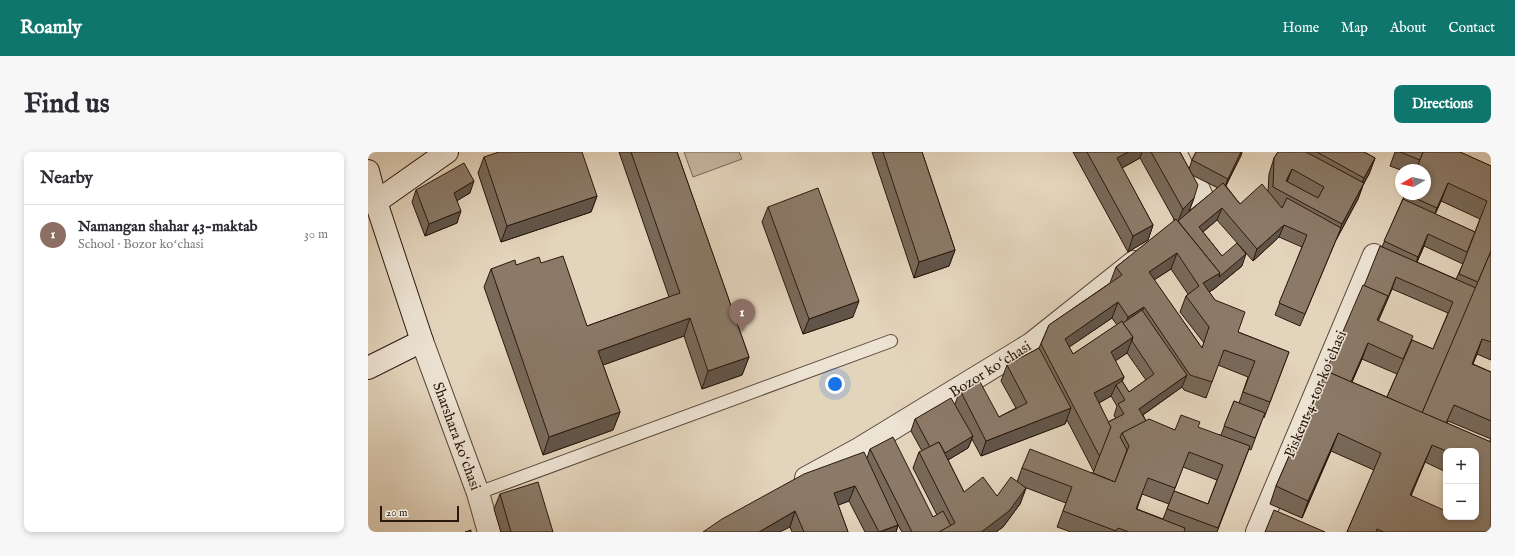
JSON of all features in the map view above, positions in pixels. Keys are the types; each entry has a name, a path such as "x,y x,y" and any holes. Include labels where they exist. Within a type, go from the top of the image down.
{"street":[{"path":"376,202 446,152"},
{"path":"1166,237 1196,212 1204,201 1199,190 1185,172 1176,152"},
{"name":"Sharshara koʻchasi","path":"368,170 376,202 422,341 478,493 489,532"},
{"name":"Bozor koʻchasi","path":"792,486 862,456 1031,344 1148,251"},
{"name":"Piskent 4-tor koʻchasi","path":"1257,532 1374,255"},
{"path":"368,368 422,341"}],"lane":[{"path":"478,493 892,341"}],"shaded area":[{"path":"684,152 739,152 742,159 693,177"}],"building":[{"path":"499,152 582,152 597,196 507,226 484,157"},
{"path":"631,152 677,152 749,357 708,371 690,318 598,351 620,412 549,437 491,269 515,260 516,265 539,257 541,263 563,256 587,326 680,293"},
{"path":"883,152 922,152 955,250 919,262"},
{"path":"1087,152 1128,152 1117,158 1153,225 1133,236"},
{"path":"1151,152 1180,152 1198,185 1194,198 1183,209"},
{"path":"1196,152 1241,152 1228,179 1192,160"},
{"path":"1278,152 1306,152 1364,183 1342,224 1273,187 1274,158","holes":["1292,169 1324,187 1318,198 1286,181"]},
{"path":"1317,152 1364,152 1375,158 1364,178"},
{"path":"1400,152 1423,152 1420,160"},
{"path":"1423,152 1460,152 1491,166 1491,251 1478,282 1459,274 1487,201 1448,183 1437,208 1419,200 1431,200 1431,164 1418,164"},
{"path":"464,163 474,181 454,193 461,211 429,224 416,190"},
{"path":"1223,183 1240,204 1262,184 1282,208 1287,198 1341,228 1305,314 1279,303 1307,235 1284,225 1257,249 1222,208 1199,227 1222,256 1237,243 1246,254 1219,277 1220,273 1178,221"},
{"path":"818,188 859,301 809,319 768,207"},
{"path":"1403,200 1475,232 1467,252 1428,234 1418,257 1384,241"},
{"path":"1176,219 1220,273 1203,283 1215,300 1245,312 1238,332 1289,352 1270,402 1243,392 1255,361 1224,350 1212,382 1190,375 1144,307 1128,317 1118,302 1065,339 1073,354 1122,321 1133,337 1111,352 1124,377 1094,393 1111,427 1100,457 1041,344 1049,325 1122,275 1116,267","holes":["1177,253 1199,286 1186,296 1209,327 1202,348 1149,272"]},
{"path":"1380,246 1476,288 1422,413 1387,397 1412,340 1433,349 1453,302 1396,277 1387,300 1388,296 1364,286"},
{"path":"1491,251 1491,342 1482,339 1472,364 1491,372 1491,421 1454,405 1446,423 1422,413"},
{"path":"1363,285 1388,296 1377,320 1413,336 1403,359 1368,343 1351,382 1326,371"},
{"path":"1142,310 1187,375 1139,409 1146,421 1122,433 1120,437 1127,450 1115,482 1093,473 1111,427 1108,422 1124,414 1118,404 1125,400 1116,385 1122,381 1129,392 1154,374 1132,341 1133,337 1123,323"},
{"path":"1039,348 1071,408 986,441 960,390 979,380 999,417 1027,403 1007,365"},
{"path":"1326,371 1491,442 1490,532 1384,532 1377,529 1376,532 1347,532 1381,453 1338,433 1308,501 1276,486"},
{"path":"951,398 973,436 945,453 939,442 930,447 915,419"},
{"path":"1234,401 1265,413 1255,438 1224,426"},
{"path":"1181,415 1200,422 1198,427 1250,446 1218,528 1167,509 1174,491 1208,504 1223,465 1189,452 1175,488 1148,478 1136,509 1185,528 1184,532 1129,532 1118,528 1116,531 1063,511 1072,487 1022,468 1030,449 1115,482 1129,446 1122,433 1149,419 1175,430"},
{"path":"893,437 933,517 943,511 951,526 939,532 912,532 870,449"},
{"path":"939,442 964,492 983,477 997,496 1011,477 1026,488 1009,511 981,532 939,532 955,523 919,452"},
{"path":"864,452 898,525 879,532 855,486 834,493 848,532 804,532 795,511 759,532 703,532 722,519 804,474"},
{"path":"538,482 553,532 511,532 500,494"},
{"path":"1274,510 1325,532 1265,532"}],"place":[{"name":"Namangan shahar 43-maktab","path":"742,332"}]}
